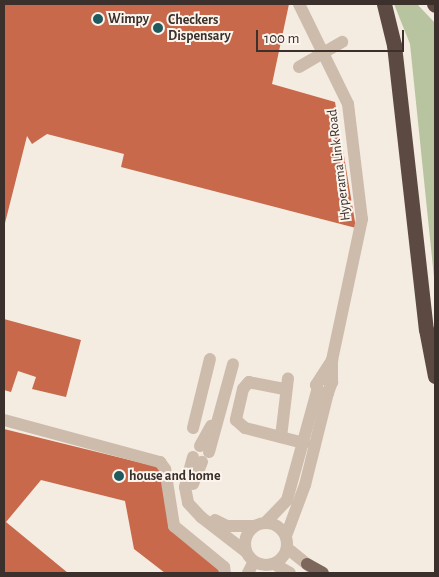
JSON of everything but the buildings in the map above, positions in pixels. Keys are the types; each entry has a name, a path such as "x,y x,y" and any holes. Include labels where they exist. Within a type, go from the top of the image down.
{"highway":[{"path":"384,4 394,45 426,329 435,376"}],"main road":[{"path":"307,564 323,573"}],"street":[{"name":"Hyperama Link Road","path":"266,522 287,500 324,386 332,360 362,219 348,104 299,4"},
{"path":"299,67 342,42"},
{"path":"193,428 210,359"},
{"path":"230,364 218,412 201,454 192,488 195,506 227,526 253,526 266,522 278,526 286,542 317,573"},
{"path":"281,437 286,384 249,382 243,389 236,413 236,420 245,428 304,443"},
{"name":"Hyperama Link Road","path":"286,542 305,485 324,386"},
{"path":"199,407 218,412"},
{"path":"4,420 160,462 165,469 174,526 224,567 225,573"},
{"path":"201,454 185,487 188,503 201,517 245,550 254,562 274,564 290,573"},
{"path":"245,550 245,537 253,526"},
{"path":"274,564 282,558 286,542"},
{"path":"248,573 254,562"}],"green space":[{"path":"394,4 417,4 435,23 435,287 410,44"}],"place":[{"name":"Wimpy","path":"98,19"},
{"name":"Checkers Dispensary","path":"158,28"},
{"name":"house and home","path":"119,476"}]}
